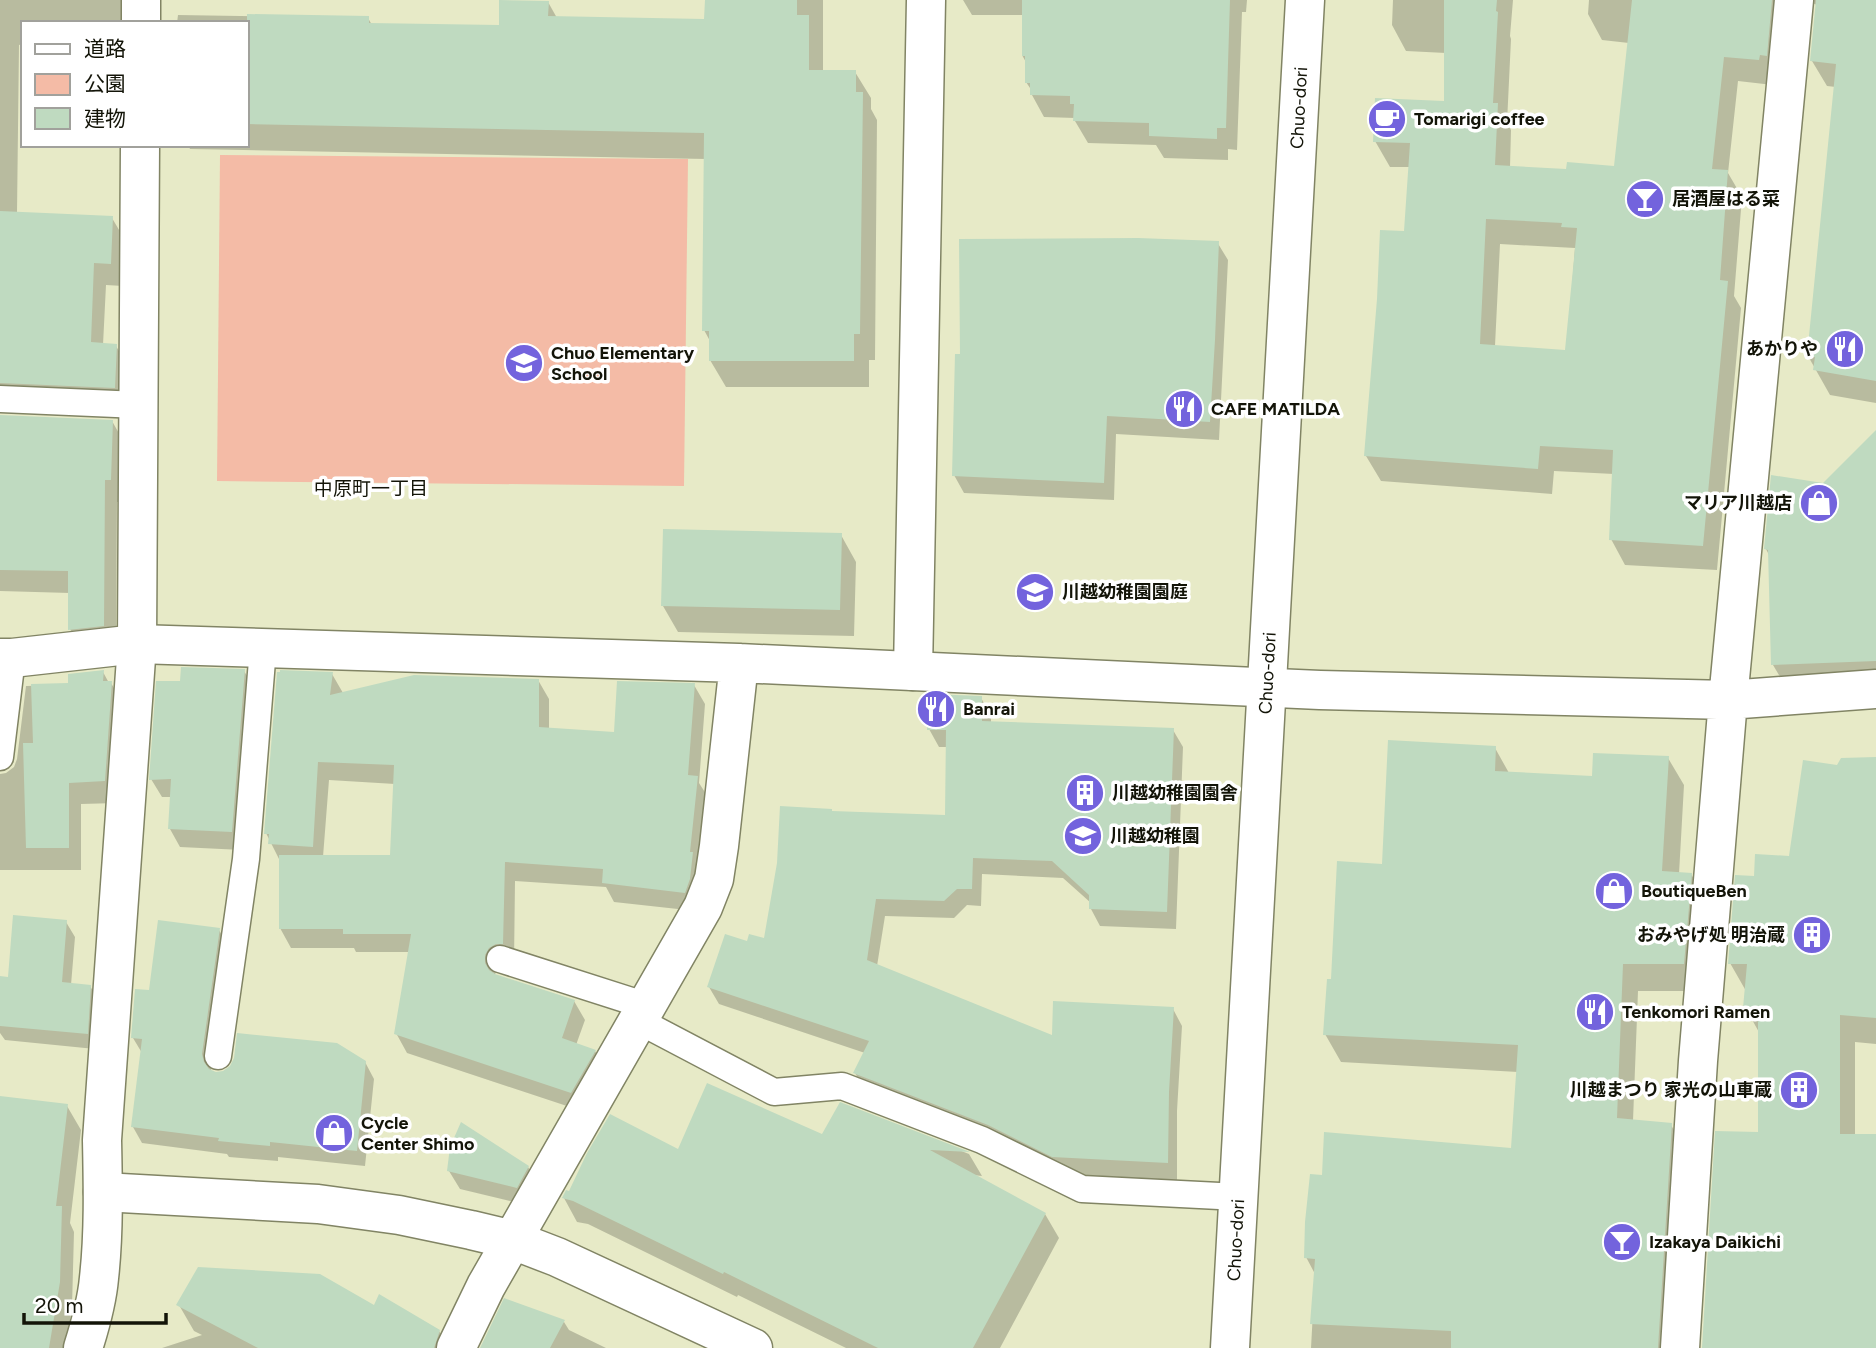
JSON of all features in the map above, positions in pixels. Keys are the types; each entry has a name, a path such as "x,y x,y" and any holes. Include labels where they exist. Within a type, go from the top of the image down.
{"street":[{"path":"141,0 141,21"},
{"path":"913,671 926,0"},
{"name":"Chuo-dori","path":"1230,1348 1305,0"},
{"path":"1680,1348 1698,1061 1728,700 1794,0"},
{"path":"83,1348 99,1277 103,1192 102,1140 137,644 140,147"},
{"path":"6,658 137,644 739,663 1267,688 1728,700 1876,689"},
{"path":"456,1348 486,1286 703,907 714,879 719,846 739,663"},
{"path":"103,1192 332,1206 399,1214 513,1240 753,1348"}],"lane":[{"path":"0,399 139,405"},
{"path":"218,1056 246,859 262,648"},
{"path":"0,757 6,658"},
{"path":"500,959 643,1014 774,1092 842,1086 982,1140 1082,1189 1239,1197"}],"green space":[{"path":"220,155 688,159 684,486 217,481"}],"building":[{"path":"499,0 549,1 548,16 704,19 705,0 797,0 797,15 809,15 809,70 856,70 856,92 863,92 860,334 854,334 854,361 709,361 709,331 702,331 704,133 248,124 247,14 369,16 369,23 499,25"},
{"path":"1022,0 1230,0 1226,128 1217,128 1217,139 1149,136 1149,123 1073,121 1074,104 1070,104 1070,96 1030,95 1030,83 1025,83 1025,56 1022,56"},
{"path":"1444,0 1497,0 1493,103 1498,103 1495,165 1566,169 1567,162 1614,166 1632,0 1772,0 1767,56 1760,55 1759,60 1724,57 1712,169 1728,170 1720,280 1728,281 1703,546 1609,540 1613,450 1540,446 1538,469 1364,456 1380,230 1404,231 1410,143 1373,142 1375,98 1444,101","holes":["1486,219 1562,223 1561,227 1577,228 1565,350 1480,344"]},
{"path":"1816,0 1876,0 1876,381 1813,370 1815,357 1807,356 1836,64 1810,61"},
{"path":"0,211 113,216 111,264 94,263 91,342 117,344 115,388 0,383"},
{"path":"1138,238 1219,241 1210,422 1107,416 1104,483 952,476 955,354 960,354 959,239"},
{"path":"0,415 113,420 111,480 105,480 104,626 68,630 68,571 0,570"},
{"path":"1876,430 1876,661 1771,665 1768,550 1764,549 1771,475 1823,483"},
{"path":"663,529 842,533 840,610 661,606"},
{"path":"181,667 245,669 232,832 168,829 171,779 149,780 156,681 180,681"},
{"path":"104,670 103,681 112,681 105,781 69,783 69,848 26,848 23,743 33,743 31,684 68,683 68,674"},
{"path":"277,672 333,672 330,695 414,675 539,679 539,727 614,732 617,681 695,683 688,775 698,776 690,879 685,893 602,883 603,869 505,862 503,944 489,948 485,963 495,974 575,1000 562,1038 596,1050 571,1093 394,1034 411,934 343,934 343,929 279,929 279,855 390,855 394,765 318,762 313,847 268,844 269,834 264,834"},
{"path":"929,694 982,696 982,721 1174,728 1167,912 1089,909 1089,895 1052,861 973,858 972,889 957,889 944,901 876,899 867,960 1052,1035 1053,1001 1174,1007 1168,1163 1052,1157 988,1125 853,1073 869,1041 707,987 725,934 747,941 749,934 764,938 777,863 780,806 832,811 945,815 946,730 927,730"},
{"path":"1388,740 1496,746 1495,771 1592,776 1593,753 1669,756 1662,871 1692,873 1684,964 1623,964 1617,1118 1672,1123 1658,1348 1451,1348 1451,1331 1310,1324 1315,1259 1304,1258 1305,1222 1310,1174 1322,1175 1324,1132 1511,1148 1518,1045 1323,1035 1327,979 1331,979 1337,861 1382,864"},
{"path":"1876,757 1876,1018 1840,1015 1840,1134 1876,1134 1876,1348 1702,1348 1715,1131 1758,1132 1758,1009 1743,1008 1747,964 1728,964 1735,875 1754,876 1755,854 1789,856 1803,760 1837,765 1841,758"},
{"path":"13,915 67,920 62,982 91,985 88,1034 0,1026 0,976 8,977"},
{"path":"158,920 220,928 202,1054 209,1069 223,1071 230,1066 234,1058 237,1033 337,1043 366,1061 357,1151 270,1142 270,1146 218,1141 219,1138 131,1127 142,1039 131,1038 135,989 149,990"},
{"path":"707,1083 822,1134 840,1102 970,1152 930,1150 1046,1213 973,1348 878,1348 724,1272 723,1274 562,1198 566,1190 569,1191 610,1114 678,1149"},
{"path":"0,1096 68,1104 56,1206 62,1206 60,1282 49,1348 0,1348"},
{"path":"461,1122 529,1166 517,1188 447,1171 450,1147"},
{"path":"198,1267 320,1274 374,1305 379,1294 440,1330 434,1348 258,1348 176,1305"},
{"path":"504,1298 565,1320 550,1348 480,1348"}],"place":[{"name":"Tomarigi coffee","path":"1387,119"},
{"name":"居酒屋はる菜","path":"1645,199"},
{"name":"あかりや","path":"1845,349"},
{"name":"Chuo Elementary School","path":"524,363"},
{"name":"CAFE MATILDA","path":"1184,409"},
{"name":"マリア川越店","path":"1819,503"},
{"name":"川越幼稚園園庭","path":"1035,592"},
{"name":"Banrai","path":"936,709"},
{"name":"川越幼稚園園舎","path":"1085,793"},
{"name":"川越幼稚園","path":"1083,836"},
{"name":"BoutiqueBen","path":"1614,891"},
{"name":"おみやげ処 明治蔵","path":"1812,935"},
{"name":"Tenkomori Ramen","path":"1595,1012"},
{"name":"川越まつり 家光の山車蔵","path":"1799,1090"},
{"name":"Cycle Center Shimo","path":"334,1133"},
{"name":"Izakaya Daikichi","path":"1622,1242"}],"district":[{"name":"中原町一丁目","path":"371,488"}]}
